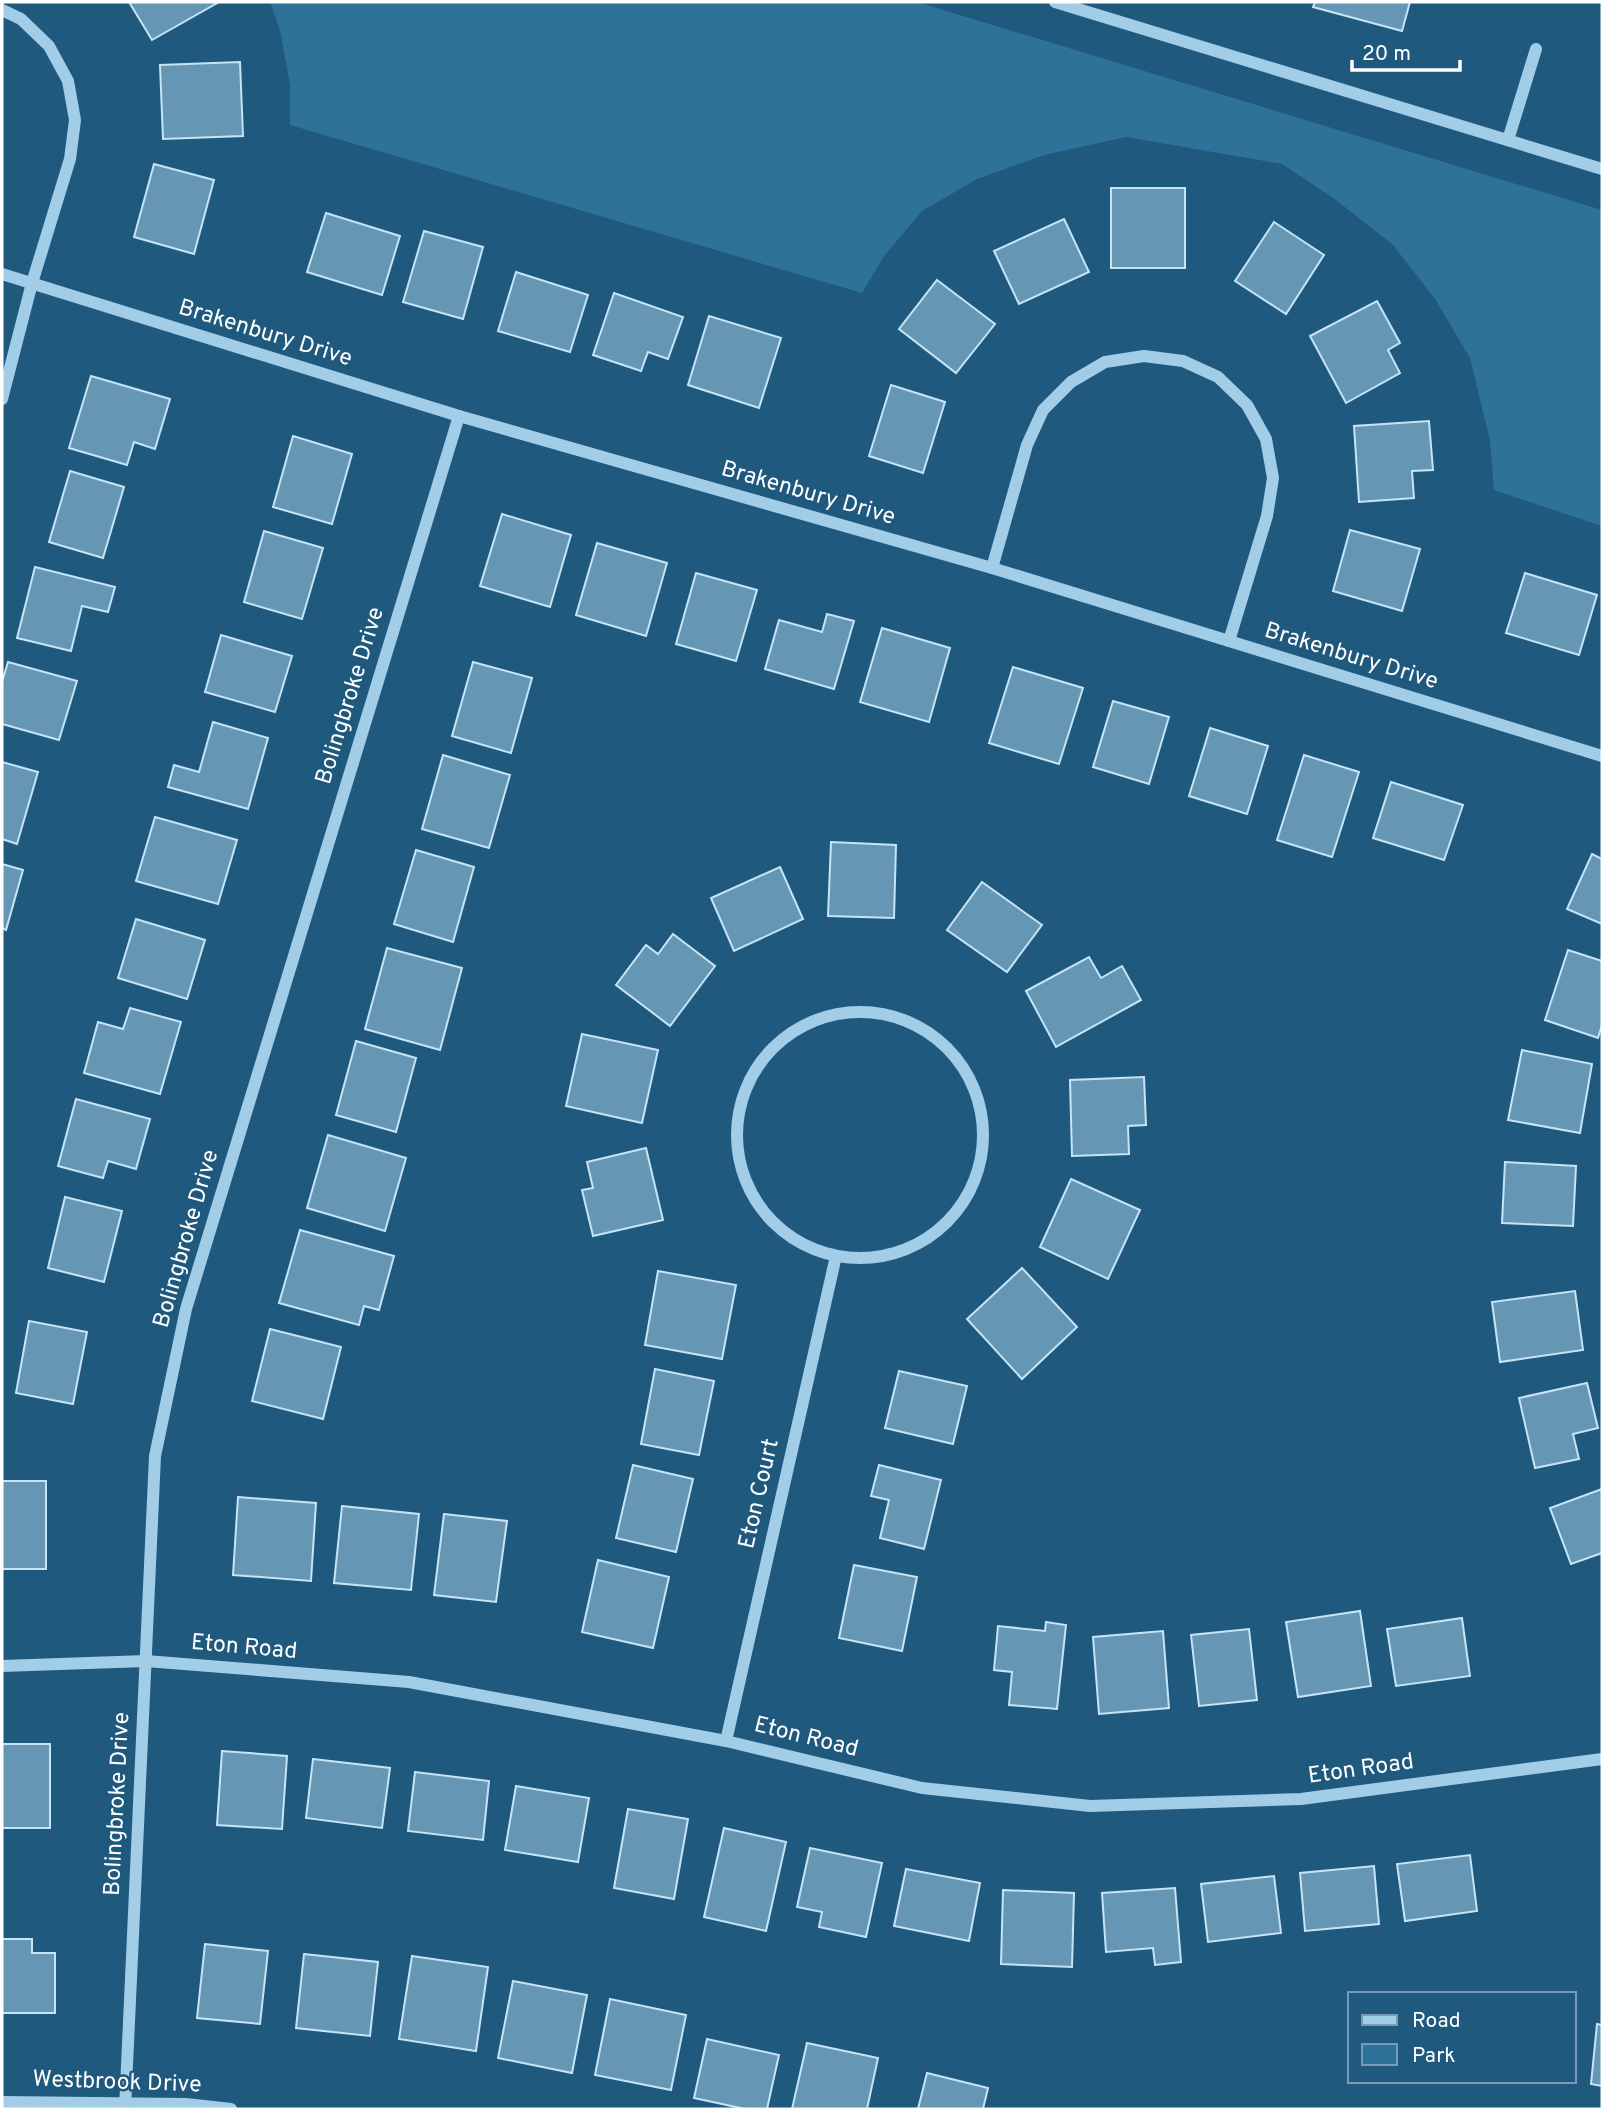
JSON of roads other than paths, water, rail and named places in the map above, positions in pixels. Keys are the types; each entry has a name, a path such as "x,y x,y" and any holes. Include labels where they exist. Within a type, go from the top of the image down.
{"street":[{"path":"1055,2 1602,169"},
{"path":"2,10 21,19 49,46 68,81 75,120 70,159 32,283 2,399"},
{"path":"1508,140 1536,49"},
{"name":"Brakenbury Drive","path":"2,274 459,416 992,568 1602,756"},
{"path":"992,568 1027,445 1043,410 1070,382 1105,362 1144,356 1183,361 1219,377 1247,404 1266,439 1273,478 1268,516 1229,641"},
{"name":"Bolingbroke Drive","path":"125,2107 155,1456 186,1309 459,416"},
{"path":"871,1013 911,1023 941,1042 965,1069 979,1102 984,1138 978,1173 968,1194 962,1205 938,1231 907,1249 872,1258 836,1256 797,1241 765,1214 744,1179 736,1139 740,1111 742,1098 761,1060 791,1032 829,1016 871,1013"},
{"name":"Eton Court","path":"726,1741 836,1256"},
{"name":"Eton Road","path":"2,1666 146,1661 409,1682 726,1741 922,1788 1090,1805 1301,1800 1602,1759"},
{"name":"Westbrook Drive","path":"2,2102 125,2107 186,2104 231,2109"}]}
